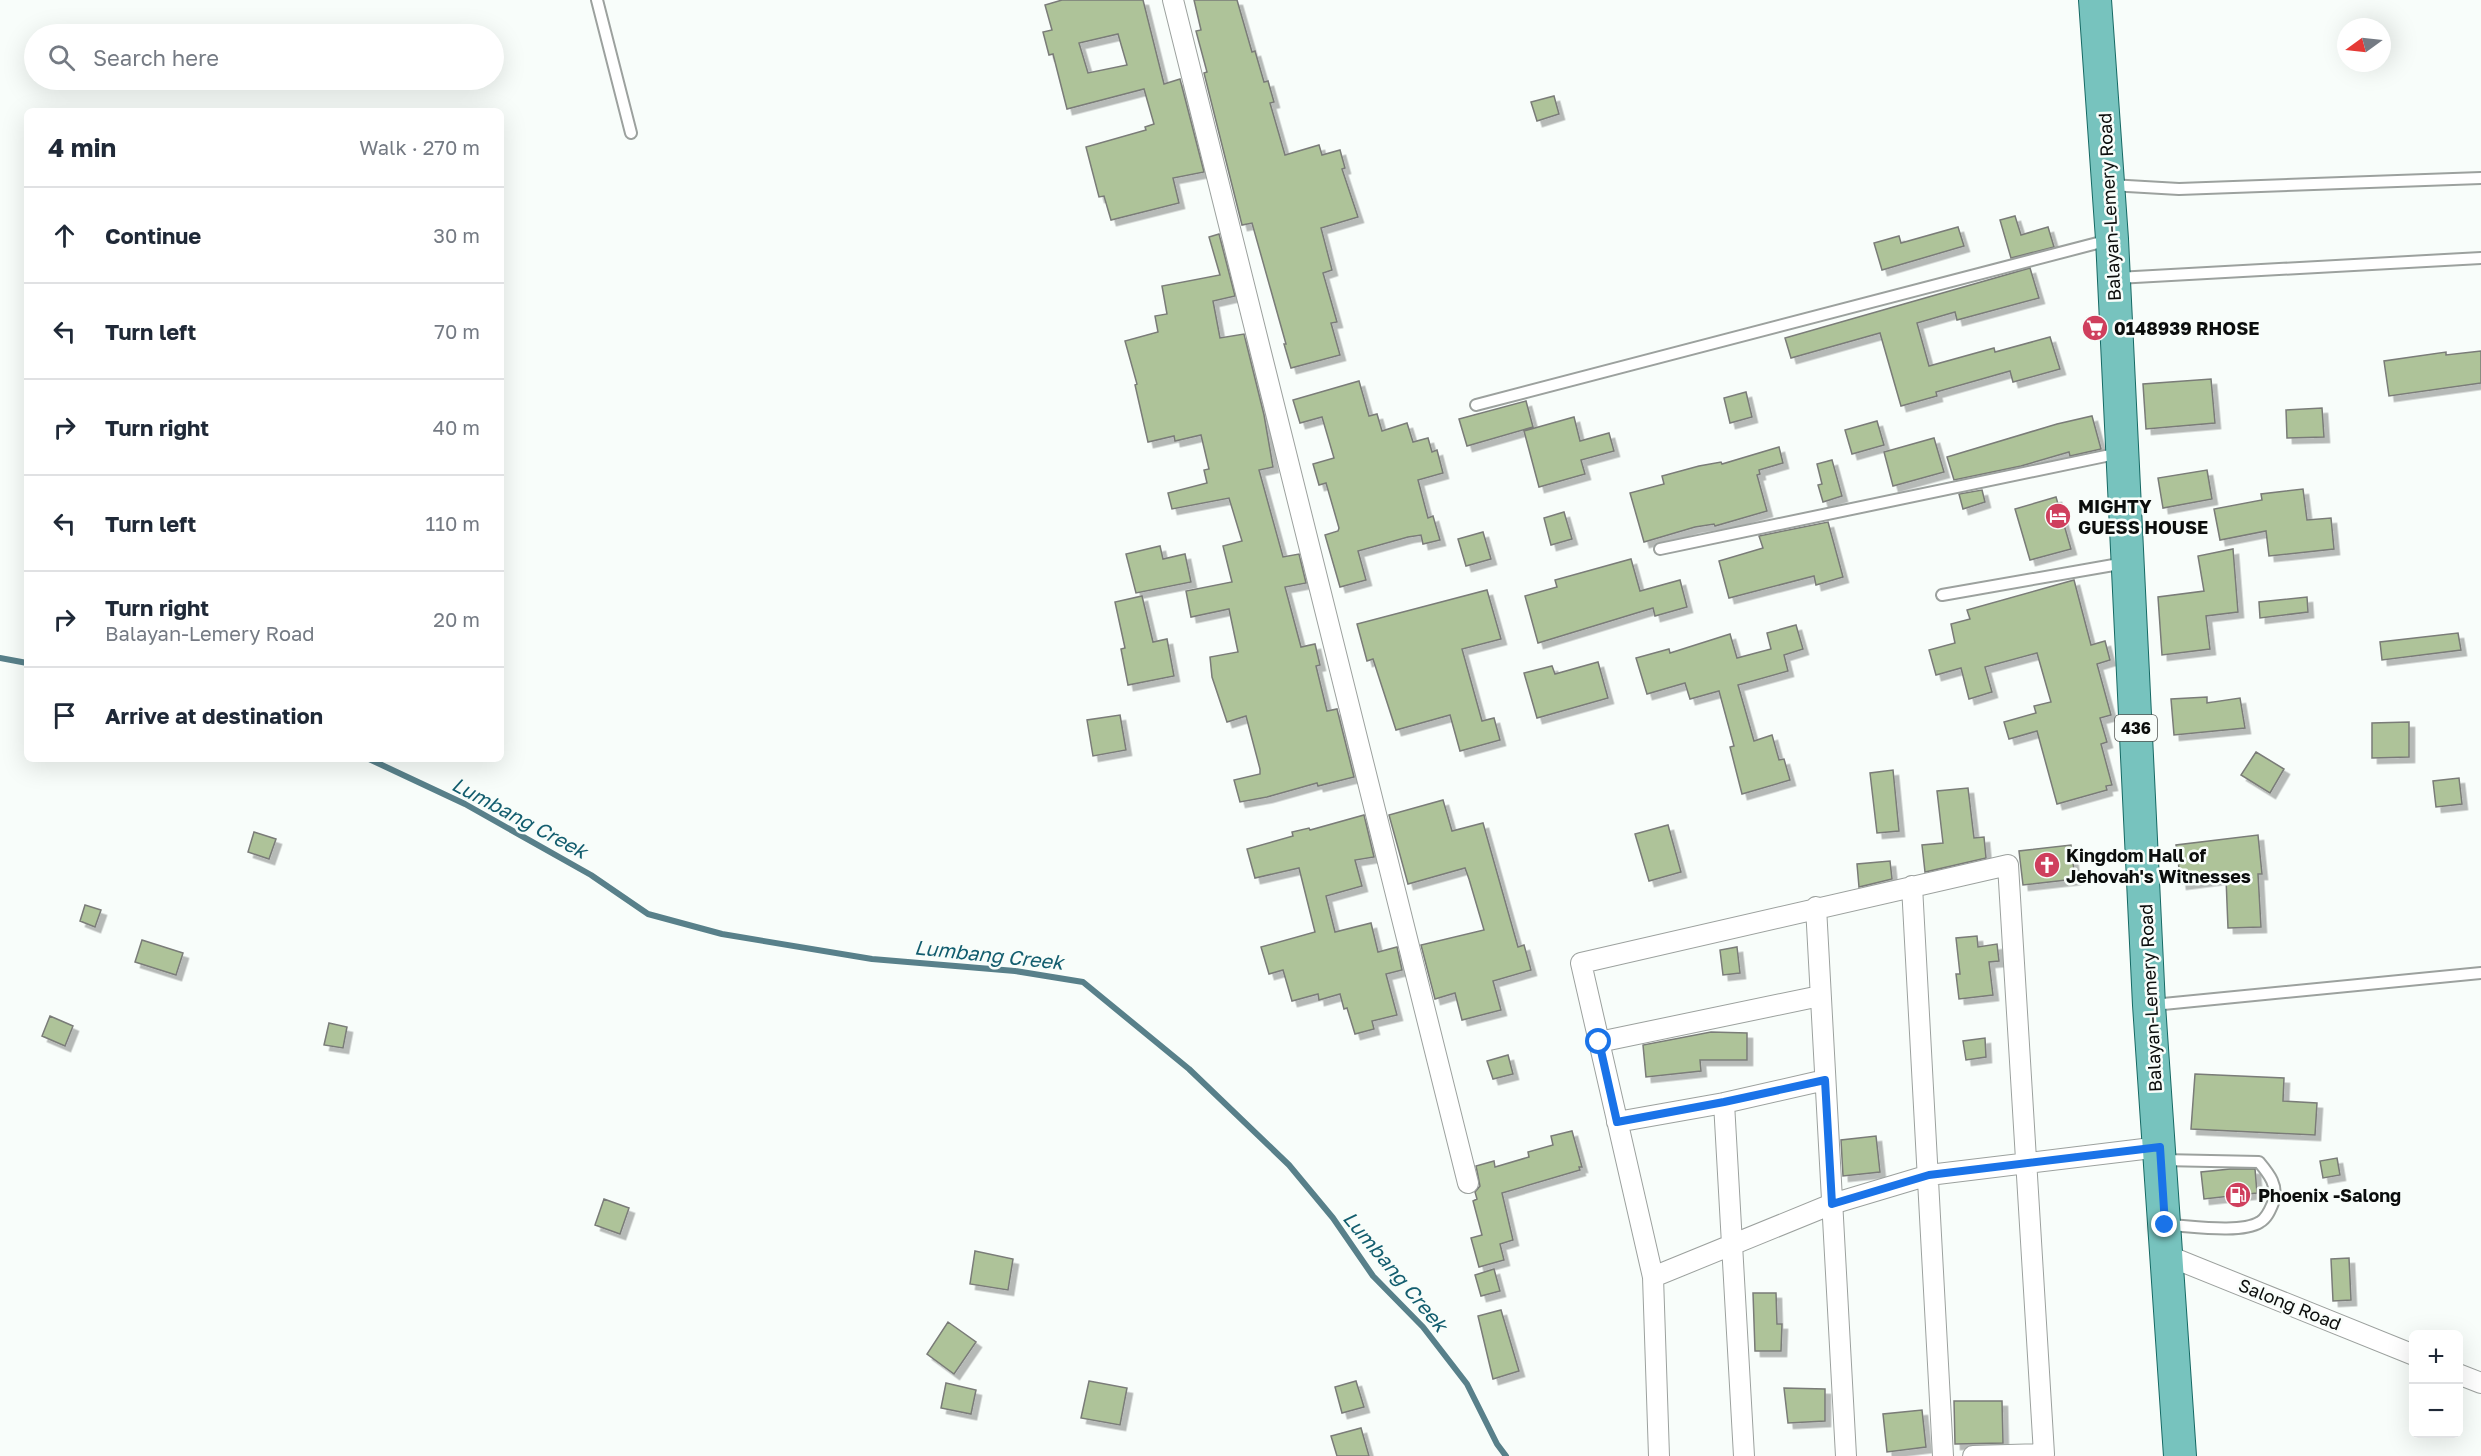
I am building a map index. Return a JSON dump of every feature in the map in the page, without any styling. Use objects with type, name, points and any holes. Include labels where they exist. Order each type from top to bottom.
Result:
[{"type":"main road","name":"Balayan-Lemery Road","points":[[2095,0],[2112,239],[2149,1005],[2180,1456]]},
{"type":"street","points":[[1173,0],[1468,1183]]},
{"type":"street","points":[[1659,1456],[1653,1277],[1581,963],[2007,865],[2044,1454],[1973,1456]]},
{"type":"street","points":[[1912,886],[1943,1456]]},
{"type":"street","points":[[1816,908],[1846,1456]]},
{"type":"street","points":[[1599,1042],[1820,996]]},
{"type":"street","points":[[1617,1122],[1825,1080]]},
{"type":"street","points":[[1724,1102],[1744,1456]]},
{"type":"street","points":[[1653,1277],[1832,1204],[1929,1175],[2027,1162],[2160,1154]]},
{"type":"street","name":"Salong Road","points":[[2165,1240],[2409,1353]]},
{"type":"street","points":[[2463,1376],[2481,1383]]},
{"type":"lane","points":[[597,0],[632,133]]},
{"type":"lane","points":[[2109,185],[2179,189],[2481,178]]},
{"type":"lane","points":[[1476,405],[2112,239]]},
{"type":"lane","points":[[2114,278],[2481,258]]},
{"type":"lane","points":[[1660,549],[2123,453]]},
{"type":"lane","points":[[1942,595],[2128,563]]},
{"type":"lane","points":[[2149,1005],[2481,973]]},
{"type":"lane","points":[[2160,1154],[2259,1162],[2272,1177],[2275,1196],[2270,1212],[2261,1222],[2241,1228],[2165,1240]]},
{"type":"building","points":[[1062,0],[1143,0],[1164,84],[1180,79],[1204,172],[1173,178],[1179,203],[1111,220],[1104,196],[1099,197],[1086,147],[1146,130],[1145,127],[1154,124],[1144,89],[1067,109],[1053,54],[1049,55],[1043,32],[1052,30],[1045,5]],"holes":[[[1118,34],[1127,65],[1088,73],[1079,43]]]},
{"type":"building","points":[[1194,0],[1237,0],[1252,52],[1255,51],[1264,82],[1268,81],[1274,102],[1270,103],[1285,155],[1319,145],[1322,155],[1340,150],[1345,168],[1342,169],[1358,217],[1321,228],[1332,270],[1323,273],[1337,322],[1331,323],[1340,355],[1291,368],[1252,223],[1242,225],[1204,73],[1207,72],[1196,31],[1201,30]]},
{"type":"building","points":[[1554,96],[1559,114],[1537,121],[1531,102]]},
{"type":"building","points":[[2015,216],[2021,235],[2048,227],[2054,247],[2011,258],[2000,220]]},
{"type":"building","points":[[1958,227],[1964,246],[1882,270],[1874,243],[1899,236],[1901,243]]},
{"type":"building","points":[[1219,234],[1235,296],[1213,301],[1220,338],[1244,334],[1264,415],[1273,467],[1259,470],[1283,557],[1299,554],[1306,583],[1285,587],[1301,647],[1315,644],[1320,665],[1316,666],[1327,711],[1337,709],[1354,777],[1318,786],[1317,783],[1240,802],[1234,780],[1260,774],[1260,769],[1246,716],[1227,722],[1212,677],[1210,657],[1238,652],[1229,609],[1191,617],[1186,591],[1232,582],[1223,546],[1242,541],[1229,498],[1172,509],[1168,493],[1207,483],[1204,470],[1209,469],[1201,435],[1175,441],[1174,436],[1148,442],[1135,385],[1137,384],[1125,341],[1158,332],[1155,316],[1167,314],[1162,286],[1220,275],[1209,237]]},
{"type":"building","points":[[2030,268],[2039,298],[1957,320],[1955,312],[1917,323],[1929,366],[1994,348],[1995,352],[2050,337],[2060,369],[2013,382],[2010,371],[1936,392],[1937,396],[1901,406],[1880,333],[1791,358],[1785,338]]},
{"type":"building","points":[[2481,351],[2481,383],[2389,396],[2384,361],[2446,352],[2446,355]]},
{"type":"building","points":[[2211,379],[2215,423],[2146,429],[2143,384]]},
{"type":"building","points":[[1359,381],[1369,416],[1377,414],[1382,431],[1407,423],[1413,442],[1428,438],[1432,452],[1437,450],[1443,473],[1418,480],[1428,518],[1433,516],[1440,540],[1423,544],[1421,535],[1358,551],[1366,580],[1340,587],[1325,535],[1338,531],[1339,528],[1326,483],[1319,485],[1313,464],[1334,458],[1322,417],[1300,423],[1293,400]]},
{"type":"building","points":[[1746,392],[1752,417],[1730,423],[1724,398]]},
{"type":"building","points":[[1526,401],[1533,427],[1467,446],[1459,419]]},
{"type":"building","points":[[2322,408],[2324,437],[2287,438],[2286,410]]},
{"type":"building","points":[[2092,416],[2101,449],[2070,456],[2069,452],[2021,466],[1954,480],[1947,457],[2057,424]]},
{"type":"building","points":[[1574,417],[1580,441],[1609,433],[1614,451],[1581,460],[1585,474],[1539,487],[1524,431]]},
{"type":"building","points":[[1877,421],[1884,445],[1852,454],[1845,430]]},
{"type":"building","points":[[1934,438],[1944,472],[1893,486],[1884,452]]},
{"type":"building","points":[[1779,447],[1783,463],[1759,470],[1760,474],[1757,475],[1767,511],[1715,526],[1714,524],[1695,527],[1644,542],[1630,493],[1664,484],[1662,476],[1699,466],[1721,462],[1722,464]]},
{"type":"building","points":[[1832,460],[1842,496],[1823,502],[1818,485],[1822,484],[1817,464]]},
{"type":"building","points":[[2207,470],[2212,499],[2163,508],[2158,478]]},
{"type":"building","points":[[2303,489],[2307,520],[2331,518],[2334,549],[2269,556],[2266,531],[2220,540],[2214,509],[2262,500],[2261,494]]},
{"type":"building","points":[[1982,490],[1985,502],[1963,509],[1959,494]]},
{"type":"building","points":[[2056,497],[2071,549],[2030,560],[2015,509]]},
{"type":"building","points":[[1564,512],[1572,539],[1551,545],[1544,518]]},
{"type":"building","points":[[1828,522],[1843,577],[1816,585],[1814,576],[1729,598],[1719,561],[1763,548],[1759,536]]},
{"type":"building","points":[[1483,532],[1491,559],[1466,566],[1458,539]]},
{"type":"building","points":[[1160,546],[1163,559],[1185,554],[1191,582],[1136,593],[1126,554]]},
{"type":"building","points":[[2233,549],[2238,612],[2206,616],[2210,649],[2162,655],[2158,597],[2204,591],[2198,556]]},
{"type":"building","points":[[1631,559],[1640,591],[1680,580],[1687,607],[1655,616],[1653,608],[1538,643],[1525,596],[1557,587],[1555,580]]},
{"type":"building","points":[[2074,580],[2091,645],[2105,641],[2110,660],[2097,664],[2111,715],[2100,718],[2107,742],[2101,744],[2112,785],[2106,786],[2107,790],[2057,804],[2037,731],[2009,739],[2004,722],[2036,713],[2034,706],[2051,702],[2037,653],[1985,667],[1992,692],[1969,699],[1961,668],[1936,675],[1929,650],[1955,643],[1951,624],[1970,619],[1967,610]]},
{"type":"building","points":[[1487,590],[1501,639],[1462,649],[1482,721],[1494,718],[1500,740],[1460,751],[1450,715],[1396,730],[1373,659],[1367,661],[1357,624]]},
{"type":"building","points":[[1142,596],[1153,642],[1167,639],[1174,676],[1128,685],[1121,649],[1125,648],[1115,602]]},
{"type":"building","points":[[2307,597],[2308,612],[2260,618],[2259,602]]},
{"type":"building","points":[[1796,625],[1803,649],[1784,655],[1788,671],[1738,685],[1754,741],[1772,735],[1779,760],[1784,759],[1790,780],[1742,794],[1730,747],[1734,746],[1719,691],[1690,699],[1685,683],[1647,694],[1636,658],[1669,649],[1670,653],[1730,634],[1737,658],[1771,649],[1767,633]]},
{"type":"building","points":[[2458,633],[2461,650],[2382,660],[2380,642]]},
{"type":"building","points":[[1598,662],[1608,698],[1537,718],[1524,673],[1552,666],[1555,674]]},
{"type":"building","points":[[2207,697],[2207,703],[2240,698],[2245,728],[2174,735],[2171,699]]},
{"type":"building","points":[[1120,715],[1126,750],[1093,756],[1087,720]]},
{"type":"building","points":[[2409,722],[2409,757],[2372,758],[2372,723]]},
{"type":"building","points":[[2256,752],[2284,769],[2270,793],[2241,775]]},
{"type":"building","points":[[1893,770],[1899,831],[1877,833],[1870,773]]},
{"type":"building","points":[[2459,778],[2462,804],[2436,807],[2433,781]]},
{"type":"building","points":[[1968,788],[1974,838],[1984,837],[1986,858],[1925,872],[1922,845],[1943,843],[1937,791]]},
{"type":"building","points":[[1443,800],[1452,831],[1483,823],[1518,947],[1524,945],[1531,970],[1493,981],[1501,1010],[1462,1020],[1455,993],[1435,999],[1421,945],[1484,930],[1469,879],[1465,868],[1408,884],[1389,815]]},
{"type":"building","points":[[1364,815],[1374,857],[1355,860],[1362,886],[1326,896],[1335,932],[1371,923],[1378,952],[1397,947],[1402,970],[1386,974],[1397,1015],[1372,1021],[1374,1029],[1355,1034],[1340,994],[1319,1000],[1318,994],[1292,1001],[1283,970],[1269,974],[1261,947],[1315,932],[1299,868],[1255,878],[1247,849],[1293,836],[1292,832],[1309,828],[1310,830]]},
{"type":"building","points":[[1668,825],[1681,872],[1649,881],[1635,834]]},
{"type":"building","points":[[254,832],[276,839],[269,859],[248,852]]},
{"type":"building","points":[[2258,835],[2262,874],[2258,874],[2261,927],[2228,928],[2226,878],[2181,884],[2176,845]]},
{"type":"building","name":"Kingdom Hall of Jehovah's Witnesses","points":[[2071,845],[2075,879],[2023,885],[2019,851]]},
{"type":"building","points":[[1890,861],[1892,879],[1859,887],[1857,864]]},
{"type":"building","points":[[85,905],[101,910],[95,927],[80,921]]},
{"type":"building","points":[[1977,936],[1978,947],[1997,944],[1999,961],[1989,962],[1993,995],[1959,999],[1956,974],[1960,974],[1956,938]]},
{"type":"building","points":[[142,940],[183,953],[176,975],[135,962]]},
{"type":"building","points":[[1737,947],[1740,973],[1723,975],[1720,950]]},
{"type":"building","points":[[50,1016],[73,1026],[65,1046],[42,1036]]},
{"type":"building","points":[[329,1023],[347,1027],[343,1048],[324,1045]]},
{"type":"building","points":[[1711,1032],[1747,1033],[1747,1060],[1700,1060],[1701,1071],[1646,1077],[1643,1045]]},
{"type":"building","points":[[1985,1038],[1986,1057],[1966,1060],[1963,1041]]},
{"type":"building","points":[[1508,1055],[1513,1074],[1493,1079],[1487,1061]]},
{"type":"building","points":[[2195,1074],[2284,1078],[2283,1101],[2317,1103],[2315,1135],[2191,1129]]},
{"type":"building","points":[[1572,1131],[1582,1167],[1579,1167],[1580,1170],[1502,1193],[1513,1240],[1500,1244],[1504,1260],[1479,1267],[1471,1238],[1482,1235],[1473,1201],[1477,1199],[1475,1192],[1480,1186],[1476,1166],[1494,1161],[1495,1167],[1529,1157],[1528,1152],[1553,1145],[1551,1136]]},
{"type":"building","points":[[1876,1136],[1880,1172],[1843,1176],[1841,1140]]},
{"type":"building","points":[[2337,1158],[2340,1175],[2323,1178],[2320,1161]]},
{"type":"building","points":[[2255,1169],[2257,1193],[2204,1199],[2201,1172]]},
{"type":"building","points":[[604,1199],[629,1208],[620,1234],[595,1225]]},
{"type":"building","points":[[975,1251],[1013,1259],[1008,1290],[970,1284]]},
{"type":"building","points":[[2349,1258],[2351,1300],[2333,1301],[2331,1259]]},
{"type":"building","points":[[1494,1269],[1500,1291],[1481,1296],[1475,1275]]},
{"type":"building","points":[[1753,1293],[1776,1293],[1777,1324],[1782,1324],[1781,1351],[1755,1351]]},
{"type":"building","points":[[1501,1310],[1519,1371],[1493,1379],[1478,1316]]},
{"type":"building","points":[[948,1322],[976,1342],[954,1374],[927,1354]]},
{"type":"building","points":[[1089,1381],[1127,1388],[1120,1425],[1081,1418]]},
{"type":"building","points":[[1356,1381],[1364,1407],[1342,1413],[1335,1387]]},
{"type":"building","points":[[946,1383],[976,1390],[971,1414],[941,1408]]},
{"type":"building","points":[[1784,1388],[1825,1389],[1825,1421],[1788,1423]]},
{"type":"building","points":[[1954,1401],[2002,1401],[2003,1443],[1955,1444]]},
{"type":"building","points":[[1922,1410],[1926,1447],[1887,1452],[1883,1414]]},
{"type":"building","points":[[1361,1428],[1369,1456],[1337,1456],[1331,1436]]},
{"type":"waterway","name":"Lumbang Creek","points":[[0,658],[24,662]]},
{"type":"waterway","name":"Lumbang Creek","points":[[375,762],[465,804],[591,875],[648,914],[722,934],[872,959],[1015,971],[1083,982],[1189,1069],[1289,1165],[1333,1218],[1373,1276],[1423,1327],[1467,1384],[1497,1444],[1506,1456]]},
{"type":"place","name":"0148939 RHOSE","points":[[2095,328]]},
{"type":"place","name":"MIGHTY GUESS HOUSE","points":[[2058,516]]},
{"type":"place","name":"Kingdom Hall of Jehovah's Witnesses","points":[[2047,865]]},
{"type":"place","name":"Phoenix -Salong","points":[[2238,1195]]},
{"type":"route","points":[[1599,1042],[1617,1122],[1825,1080],[1832,1204],[1929,1175],[2160,1147],[2165,1225]]}]
